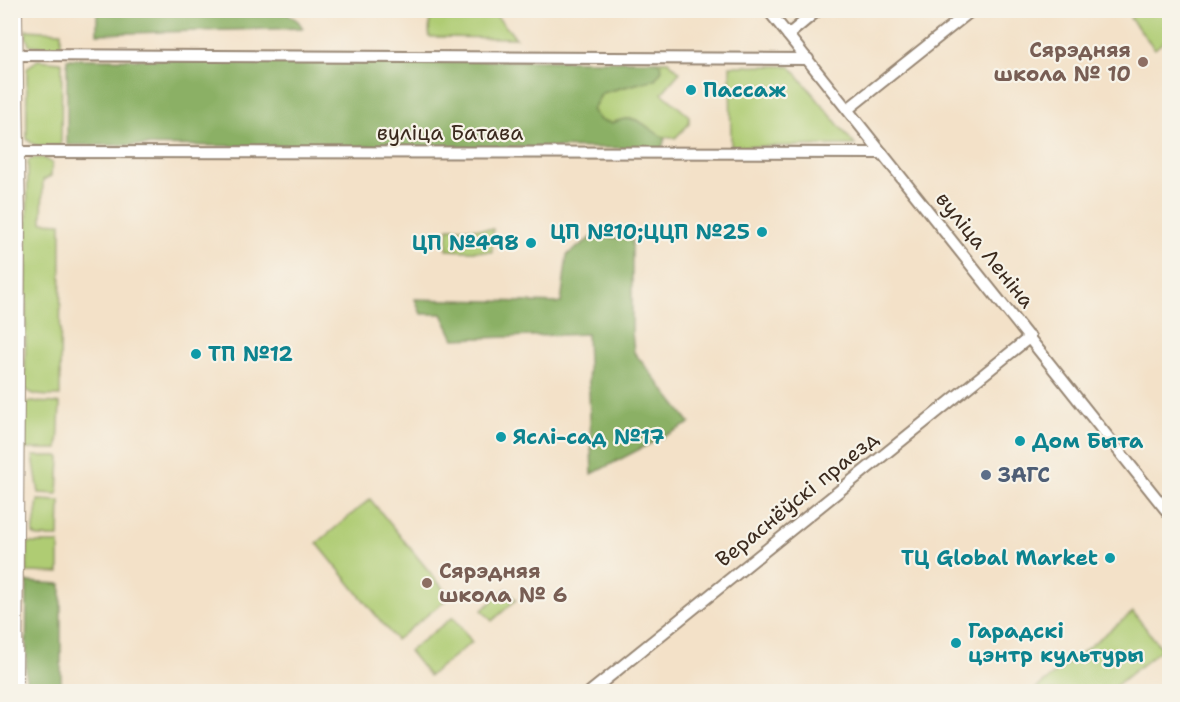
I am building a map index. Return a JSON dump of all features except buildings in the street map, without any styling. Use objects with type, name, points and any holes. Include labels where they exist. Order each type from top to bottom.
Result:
[{"type":"main road","points":[[15,10],[18,152],[15,692]]},
{"type":"street","name":"вуліца Леніна","points":[[768,10],[1170,515]]},
{"type":"street","points":[[788,35],[818,10]]},
{"type":"street","points":[[848,110],[972,10]]},
{"type":"street","points":[[15,55],[808,59]]},
{"type":"street","name":"вуліца Батава","points":[[18,152],[882,153]]},
{"type":"street","name":"Вераснёўскі праезд","points":[[590,692],[1030,337]]},
{"type":"green space","points":[[1140,10],[1169,11],[1169,37],[1155,49],[1130,18]]},
{"type":"green space","points":[[97,11],[284,11],[298,21],[303,28],[97,34]]},
{"type":"green space","points":[[430,11],[492,11],[516,38],[429,37]]},
{"type":"green space","points":[[26,30],[61,32],[61,48],[29,45]]},
{"type":"green space","points":[[67,59],[656,61],[661,65],[662,70],[655,79],[602,93],[592,110],[600,120],[612,123],[621,120],[635,120],[665,138],[662,148],[67,145]]},
{"type":"green space","points":[[38,60],[62,63],[61,146],[38,146],[27,139],[27,71],[28,67]]},
{"type":"green space","points":[[656,61],[668,61],[680,72],[662,93],[689,116],[689,124],[675,138],[657,134],[640,121],[633,119],[613,123],[600,120],[592,110],[602,93],[655,79]]},
{"type":"green space","points":[[730,66],[790,66],[855,145],[731,147]]},
{"type":"green space","points":[[33,158],[44,158],[52,163],[51,176],[43,180],[42,222],[61,223],[60,396],[37,395],[25,388],[28,161]]},
{"type":"green space","points":[[448,228],[493,229],[492,252],[447,250]]},
{"type":"green space","points":[[592,237],[632,238],[634,352],[690,423],[592,474],[587,334],[454,339],[442,314],[421,314],[415,299],[561,303],[567,255]]},
{"type":"green space","points":[[30,402],[60,403],[58,449],[25,449],[25,406]]},
{"type":"green space","points":[[33,456],[58,456],[60,458],[58,494],[39,493]]},
{"type":"green space","points":[[370,499],[450,597],[396,640],[317,543]]},
{"type":"green space","points":[[38,500],[60,501],[59,537],[38,537],[33,534]]},
{"type":"green space","points":[[28,543],[59,543],[59,573],[27,572]]},
{"type":"green space","points":[[27,582],[61,584],[61,691],[26,691]]},
{"type":"green space","points":[[506,589],[516,600],[492,621],[482,610]]},
{"type":"green space","points":[[1133,612],[1162,649],[1109,691],[1033,691]]},
{"type":"green space","points":[[453,617],[472,642],[429,676],[409,651]]},
{"type":"place","name":"Сярэдняя школа № 10","points":[[1143,62]]},
{"type":"place","name":"Пассаж","points":[[691,90]]},
{"type":"place","name":"ЦП №10;ЦЦП №25","points":[[762,232]]},
{"type":"place","name":"ЦП №498","points":[[531,243]]},
{"type":"place","name":"ТП №12","points":[[196,354]]},
{"type":"place","name":"Яслі-сад №17","points":[[501,437]]},
{"type":"place","name":"Дом Быта","points":[[1020,441]]},
{"type":"place","name":"ЗАГС","points":[[986,475]]},
{"type":"place","name":"ТЦ Global Market","points":[[1110,558]]},
{"type":"place","name":"Сярэдняя школа № 6","points":[[427,583]]},
{"type":"place","name":"Гарадскі цэнтр культуры","points":[[956,643]]}]
